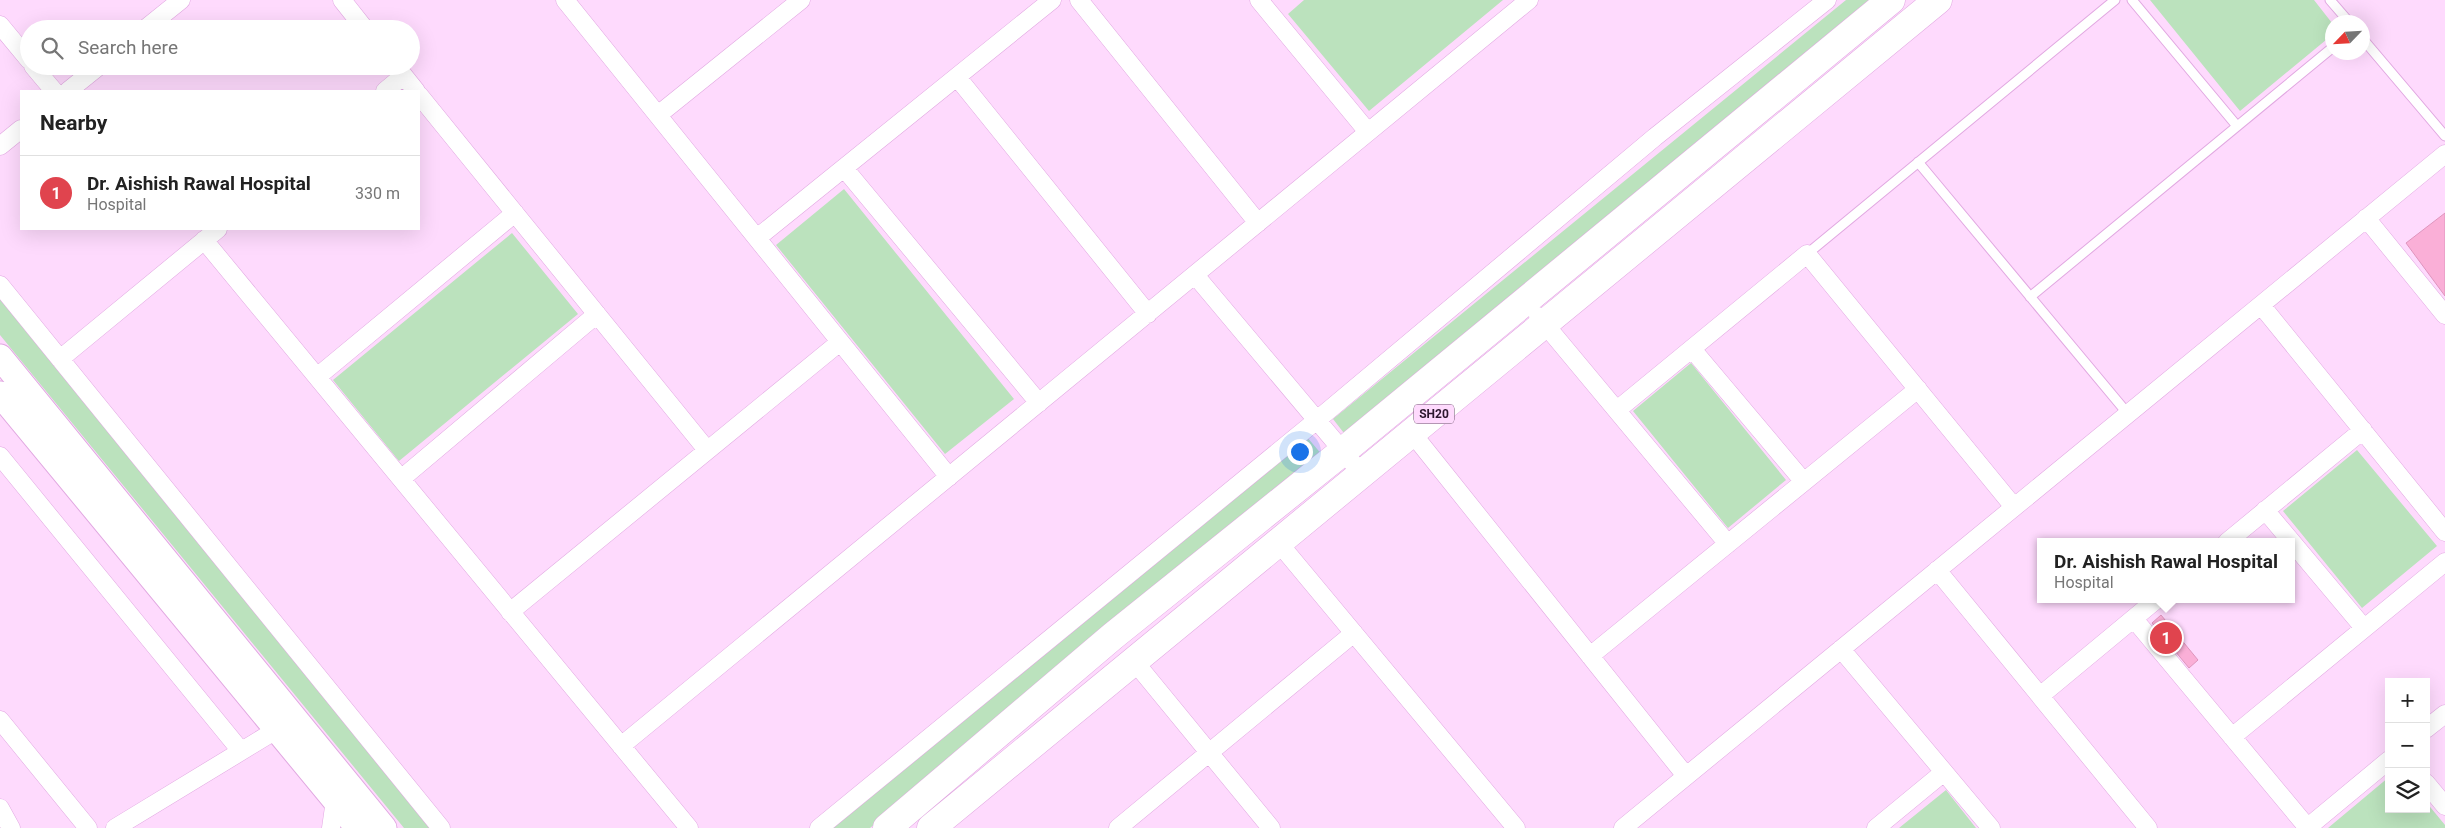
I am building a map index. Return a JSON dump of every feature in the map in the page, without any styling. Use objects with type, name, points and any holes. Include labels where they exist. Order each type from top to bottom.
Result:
[{"type":"main road","name":"SH20","points":[[887,828],[1113,636],[1342,452],[1891,0]]},
{"type":"main road","name":"SH20","points":[[931,828],[1938,0]]},
{"type":"street","points":[[156,20],[181,0]]},
{"type":"street","points":[[342,0],[358,20]]},
{"type":"street","points":[[565,0],[949,477]]},
{"type":"street","points":[[658,115],[801,0]]},
{"type":"street","points":[[757,238],[1052,0]]},
{"type":"street","points":[[1079,0],[1258,223]]},
{"type":"street","points":[[621,746],[1529,0]]},
{"type":"street","points":[[818,828],[1317,420],[1655,137],[1827,0]]},
{"type":"street","points":[[1269,3],[1368,132]]},
{"type":"street","points":[[0,25],[20,49]]},
{"type":"street","points":[[41,75],[53,90]]},
{"type":"street","points":[[69,90],[88,75]]},
{"type":"street","points":[[386,90],[397,75]]},
{"type":"street","points":[[403,75],[415,90]]},
{"type":"street","points":[[957,77],[1148,314]]},
{"type":"street","points":[[420,96],[707,450]]},
{"type":"street","points":[[0,146],[20,130]]},
{"type":"street","points":[[1623,828],[2445,154]]},
{"type":"street","points":[[844,168],[1039,403]]},
{"type":"street","points":[[317,377],[515,213]]},
{"type":"street","points":[[2366,218],[2445,315]]},
{"type":"street","points":[[60,359],[217,230]]},
{"type":"street","points":[[204,240],[688,828]]},
{"type":"street","points":[[1617,410],[1807,254],[2014,507]]},
{"type":"street","points":[[1195,275],[1362,474]]},
{"type":"street","points":[[0,285],[441,828]]},
{"type":"street","points":[[1525,301],[1728,544]]},
{"type":"street","points":[[2261,305],[2445,532]]},
{"type":"street","points":[[401,479],[597,314]]},
{"type":"street","points":[[510,612],[840,342]]},
{"type":"street","points":[[1692,349],[1804,482]]},
{"type":"street","points":[[0,357],[286,724],[335,800],[358,828]]},
{"type":"street","points":[[1590,656],[1918,389]]},
{"type":"street","points":[[0,394],[286,724],[384,828]]},
{"type":"street","points":[[2232,538],[2362,430]]},
{"type":"street","points":[[1412,433],[1686,776]]},
{"type":"street","points":[[0,456],[241,751]]},
{"type":"street","points":[[2265,510],[2288,538]]},
{"type":"street","points":[[1278,542],[1516,828]]},
{"type":"street","points":[[2295,546],[2364,628]]},
{"type":"street","points":[[2232,736],[2445,562]]},
{"type":"street","points":[[1937,570],[2040,696],[2142,826]]},
{"type":"street","points":[[2040,696],[2152,603]]},
{"type":"street","points":[[2134,619],[2307,828],[2385,763]]},
{"type":"street","points":[[1118,828],[1354,633]]},
{"type":"street","points":[[1841,649],[1991,828]]},
{"type":"street","points":[[1134,661],[1271,828]]},
{"type":"street","points":[[2430,726],[2445,714]]},
{"type":"street","points":[[0,720],[88,828]]},
{"type":"street","points":[[115,828],[286,724]]},
{"type":"street","points":[[1876,828],[1944,772]]},
{"type":"street","points":[[2430,787],[2445,806]]},
{"type":"street","points":[[331,828],[335,800]]},
{"type":"street","points":[[0,808],[11,828]]},
{"type":"lane","points":[[1807,254],[2115,0]]},
{"type":"lane","points":[[2132,0],[2237,126]]},
{"type":"lane","points":[[2330,0],[2343,15]]},
{"type":"lane","points":[[2370,47],[2445,136]]},
{"type":"lane","points":[[2030,297],[2325,54]]},
{"type":"lane","points":[[1918,162],[2128,414]]},
{"type":"green space","points":[[1304,0],[1503,0],[1369,111],[1288,14]]},
{"type":"green space","points":[[1846,0],[1883,0],[1347,437],[1333,419]]},
{"type":"green space","points":[[2150,0],[2314,0],[2326,15],[2325,41],[2240,111]]},
{"type":"green space","points":[[844,189],[1014,399],[945,454],[776,245]]},
{"type":"green space","points":[[512,233],[578,314],[399,461],[333,380]]},
{"type":"green space","points":[[0,299],[434,828],[404,828],[0,335]]},
{"type":"green space","points":[[1691,363],[1786,480],[1728,528],[1633,411]]},
{"type":"green space","points":[[1307,437],[1323,456],[870,828],[832,828]]},
{"type":"green space","points":[[2357,450],[2437,546],[2362,608],[2283,511]]},
{"type":"green space","points":[[2385,780],[2385,813],[2430,813],[2430,807],[2445,825],[2445,828],[2328,828]]},
{"type":"green space","points":[[1946,790],[1976,828],[1899,828]]},
{"type":"building","points":[[2445,213],[2445,296],[2406,243]]},
{"type":"building","points":[[2161,615],[2198,660],[2189,668],[2152,623]]},
{"type":"place","name":"Dr. Aishish Rawal Hospital","points":[[2166,638]]}]
